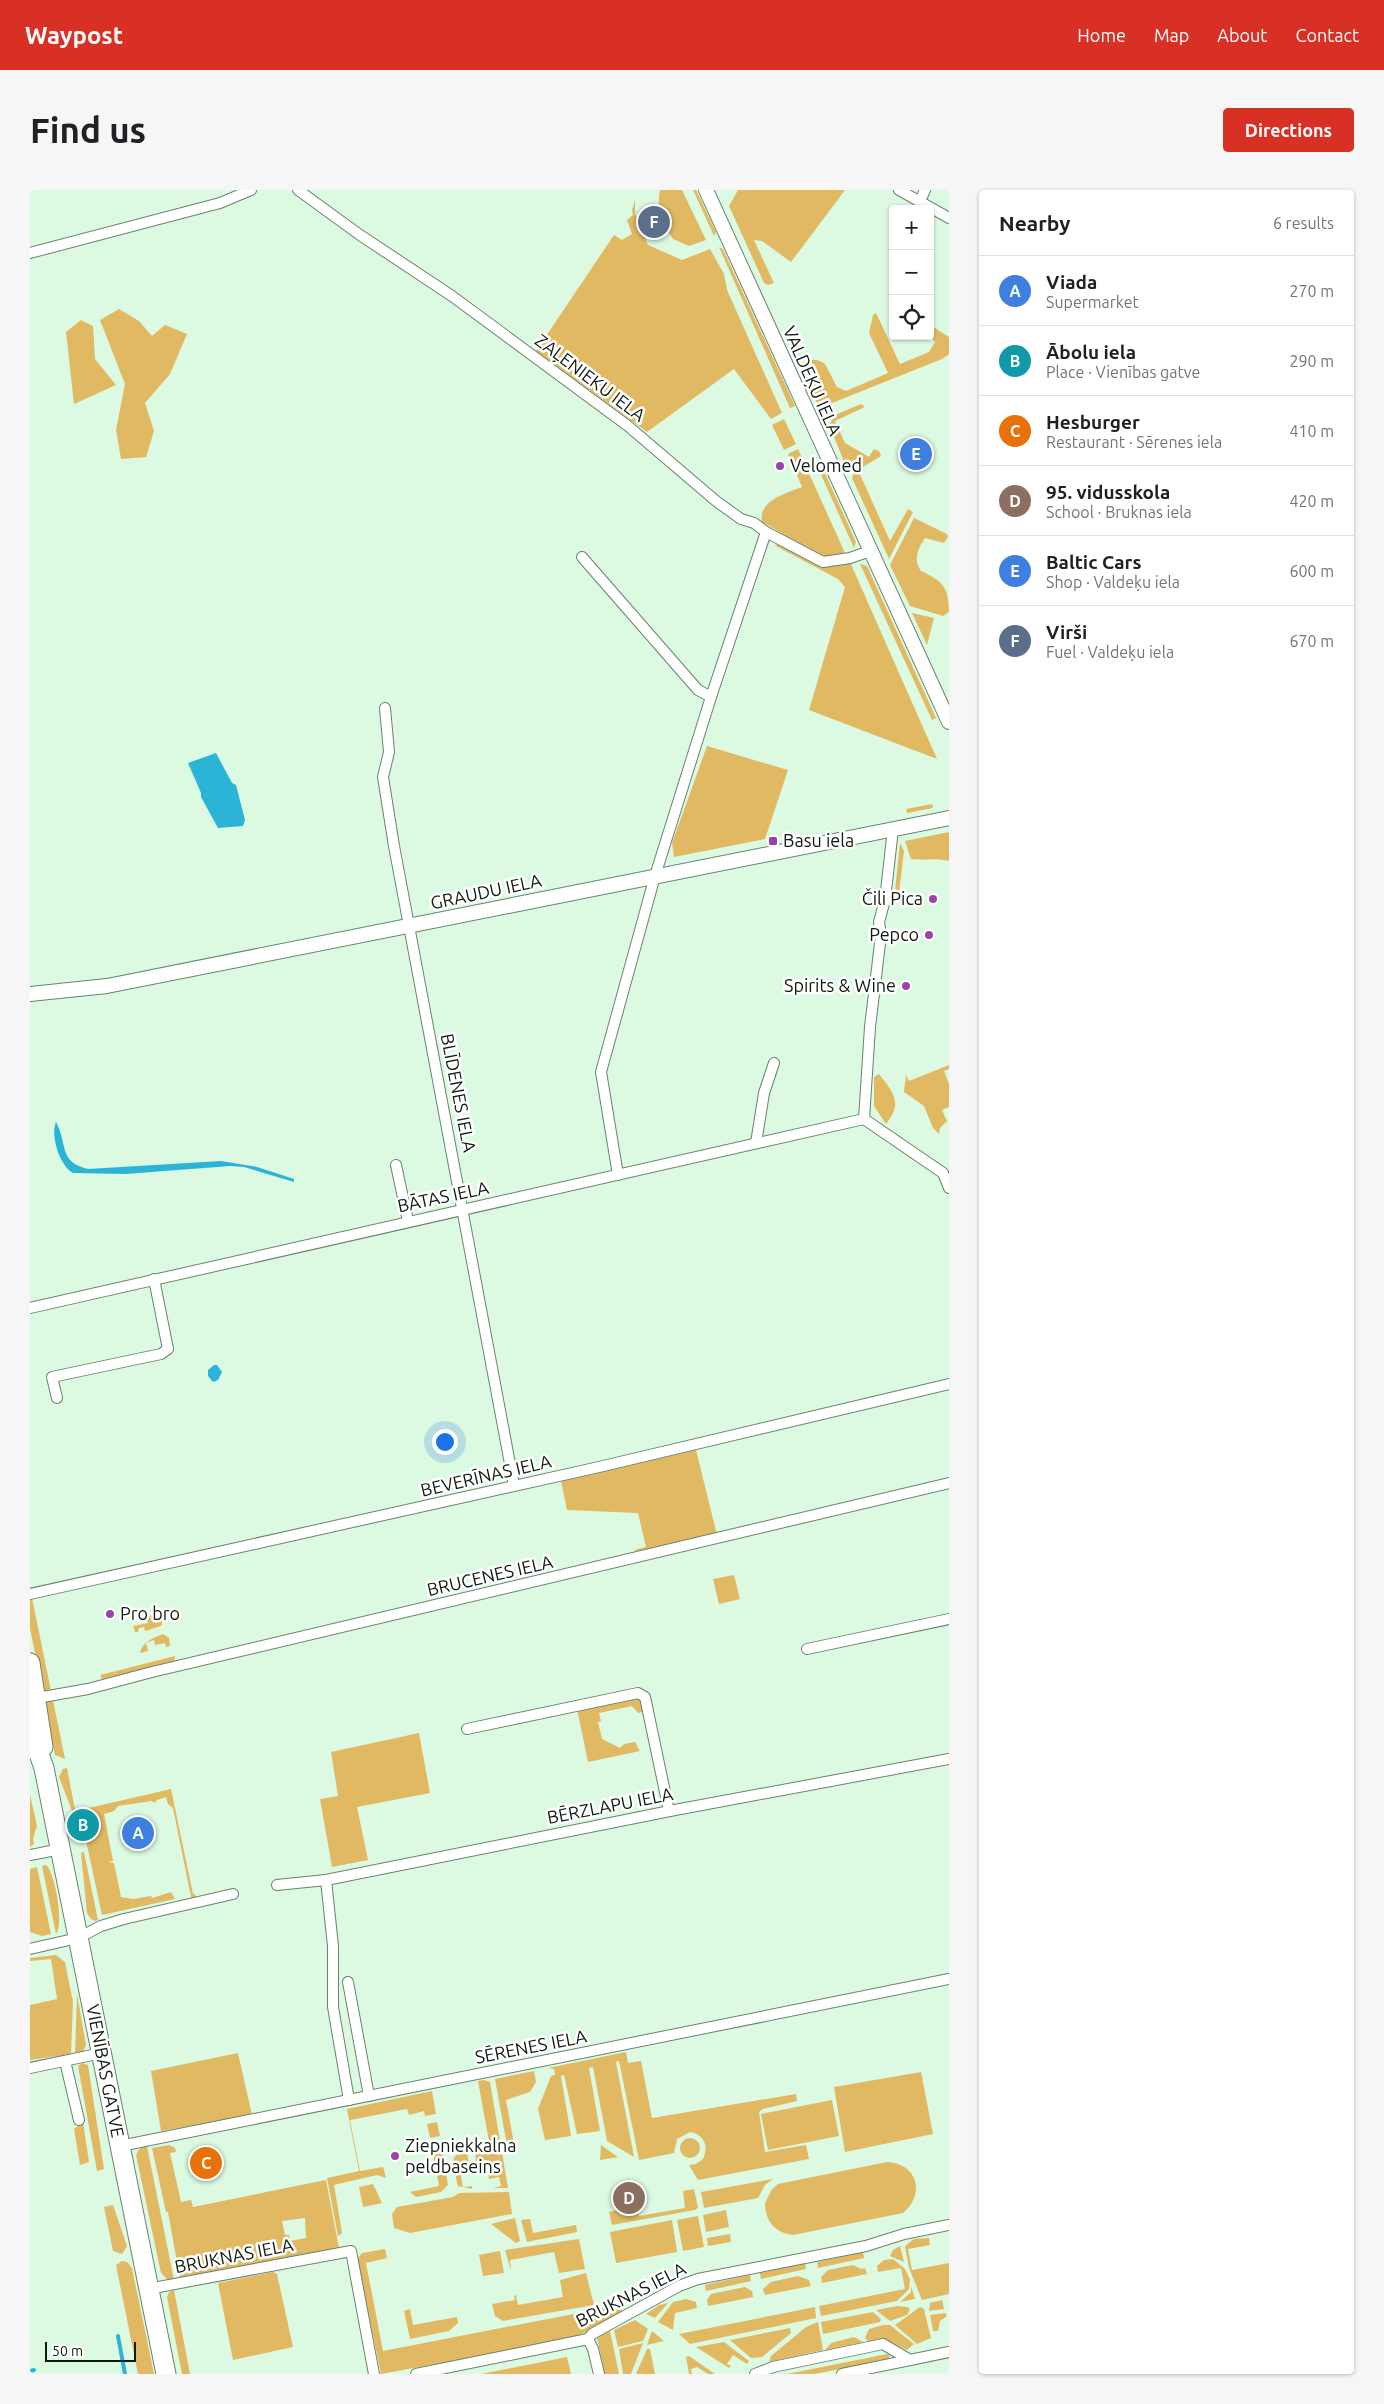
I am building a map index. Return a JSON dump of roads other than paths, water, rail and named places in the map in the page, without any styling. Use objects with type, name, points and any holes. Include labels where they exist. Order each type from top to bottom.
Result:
[{"type":"highway","name":"VIENĪBAS GATVE","points":[[30,1663],[42,1727],[44,1768]]},
{"type":"highway","name":"VIENĪBAS GATVE","points":[[30,1729],[44,1768],[166,2374]]},
{"type":"main road","name":"VALDEĶU IELA","points":[[706,190],[949,722]]},
{"type":"main road","name":"GRAUDU IELA","points":[[30,994],[107,986],[949,818]]},
{"type":"street","points":[[30,253],[220,203],[251,190]]},
{"type":"street","name":"ZAĻENIEKU IELA","points":[[298,190],[352,230],[452,296],[628,426],[716,501],[741,519],[754,523],[766,532],[823,562],[850,558],[870,551]]},
{"type":"street","points":[[899,190],[949,218]]},
{"type":"street","points":[[920,201],[925,190]]},
{"type":"street","points":[[618,1175],[601,1072],[656,876],[710,697],[766,532]]},
{"type":"street","points":[[582,557],[698,690],[710,697]]},
{"type":"street","name":"BLĪDENES IELA","points":[[385,708],[389,752],[383,777],[394,846],[464,1209],[514,1485]]},
{"type":"street","points":[[893,829],[885,900],[879,922],[881,935],[870,1027],[864,1119],[943,1173],[949,1188]]},
{"type":"street","points":[[756,1143],[764,1093],[774,1063]]},
{"type":"street","name":"BĀTAS IELA","points":[[30,1308],[864,1119]]},
{"type":"street","points":[[396,1165],[408,1221]]},
{"type":"street","points":[[57,1398],[52,1377],[161,1354],[168,1349],[154,1279]]},
{"type":"street","name":"BEVERĪNAS IELA","points":[[30,1594],[514,1485],[949,1384]]},
{"type":"street","name":"BRUCENES IELA","points":[[37,1698],[88,1689],[152,1672],[949,1483]]},
{"type":"street","points":[[806,1649],[949,1619]]},
{"type":"street","points":[[466,1729],[638,1693],[645,1697],[669,1811]]},
{"type":"street","name":"BĒRZLAPU IELA","points":[[277,1885],[326,1880],[669,1811],[949,1758]]},
{"type":"street","points":[[30,1855],[61,1849]]},
{"type":"street","points":[[326,1880],[333,1946],[333,2007],[349,2100]]},
{"type":"street","points":[[30,1949],[78,1938],[101,1926],[124,1919],[233,1894]]},
{"type":"street","name":"SĒRENES IELA","points":[[120,2146],[949,1980]]},
{"type":"street","points":[[348,1982],[369,2096]]},
{"type":"street","points":[[30,2068],[102,2053]]},
{"type":"street","points":[[65,2061],[79,2120]]},
{"type":"street","name":"BRUKNAS IELA","points":[[416,2374],[588,2339],[592,2334],[679,2286],[698,2279],[866,2246],[904,2234],[949,2225]]},
{"type":"street","name":"BRUKNAS IELA","points":[[148,2289],[351,2251],[374,2374]]},
{"type":"street","points":[[588,2339],[593,2349],[599,2374]]},
{"type":"street","points":[[755,2374],[774,2367],[884,2344],[910,2360]]},
{"type":"street","points":[[842,2374],[949,2352]]},
{"type":"water","points":[[216,753],[232,783],[236,785],[245,820],[243,826],[218,828],[201,797],[188,763]]},
{"type":"water","points":[[56,1122],[68,1157],[72,1162],[88,1169],[221,1161],[257,1167],[294,1179],[294,1182],[244,1167],[230,1166],[126,1174],[73,1173],[64,1164],[57,1150],[54,1135]]},
{"type":"water","points":[[217,1365],[222,1372],[218,1380],[213,1382],[208,1376],[208,1370]]},
{"type":"waterway","points":[[118,2336],[125,2374]]},
{"type":"waterway","points":[[30,2371],[34,2370]]},
{"type":"place","name":"Virši","points":[[654,222]]},
{"type":"place","name":"Baltic Cars","points":[[916,454]]},
{"type":"place","name":"Velomed","points":[[780,466]]},
{"type":"place","name":"Basu iela","points":[[773,841]]},
{"type":"place","name":"Čili Pica","points":[[933,899]]},
{"type":"place","name":"Pepco","points":[[929,935]]},
{"type":"place","name":"Spirits & Wine","points":[[906,986]]},
{"type":"place","name":"Pro bro","points":[[110,1614]]},
{"type":"place","name":"Ābolu iela","points":[[83,1825]]},
{"type":"place","name":"Viada","points":[[138,1833]]},
{"type":"place","name":"Ziepniekkalna peldbaseins","points":[[395,2156]]},
{"type":"place","name":"Hesburger","points":[[206,2163]]},
{"type":"place","name":"95. vidusskola","points":[[629,2198]]}]
